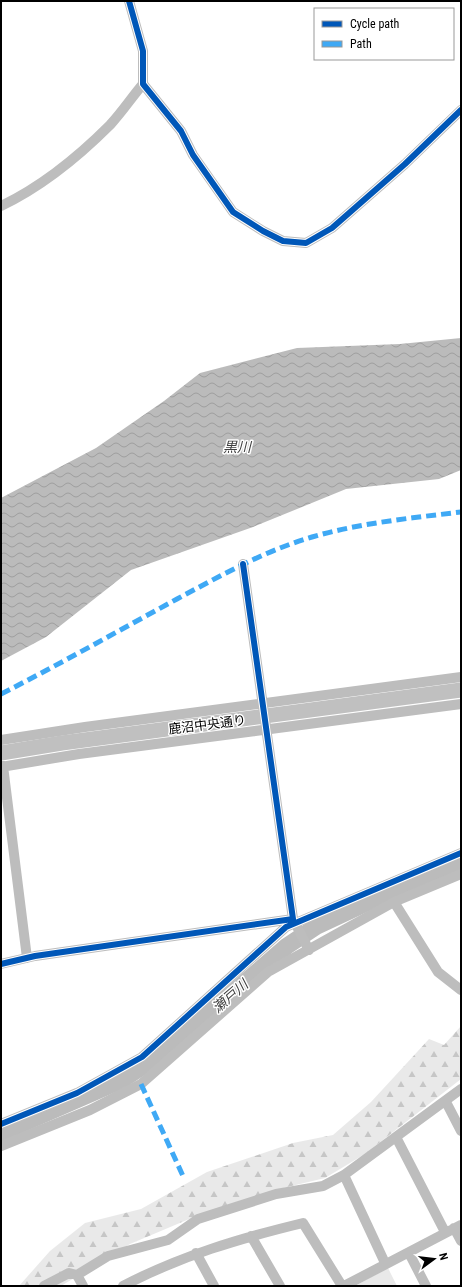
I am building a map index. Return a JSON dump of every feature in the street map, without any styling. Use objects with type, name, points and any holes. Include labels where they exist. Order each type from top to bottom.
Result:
[{"type":"street","points":[[1,206],[36,186],[74,157],[110,124],[143,84],[143,51],[129,1]]},
{"type":"street","points":[[143,84],[181,130],[193,155],[233,212],[263,231],[283,241],[298,244],[306,243],[315,239],[332,228],[355,209],[461,110]]},
{"type":"street","points":[[243,564],[294,922],[309,950]]},
{"type":"street","points":[[265,716],[461,677]]},
{"type":"street","name":"鹿沼中央通り","points":[[2,762],[62,743],[461,690]]},
{"type":"street","points":[[1,740],[78,728],[461,704]]},
{"type":"street","points":[[2,762],[27,958]]},
{"type":"street","points":[[1,1124],[77,1093],[142,1058],[286,927],[294,922],[461,853]]},
{"type":"street","points":[[1,1146],[90,1110],[141,1084],[268,972],[394,902],[461,874]]},
{"type":"street","points":[[394,902],[438,972],[461,990]]},
{"type":"street","points":[[1,964],[27,958],[294,922]]},
{"type":"street","points":[[44,1286],[69,1273],[77,1275],[108,1256],[168,1240],[198,1218],[276,1194],[323,1186],[344,1175],[446,1102],[461,1089]]},
{"type":"street","points":[[446,1102],[461,1131]]},
{"type":"street","points":[[396,1138],[461,1241]]},
{"type":"street","points":[[344,1175],[385,1263]]},
{"type":"street","points":[[123,1286],[139,1282],[196,1253],[251,1236],[303,1223],[343,1286],[385,1263],[409,1253],[453,1228]]},
{"type":"street","points":[[251,1236],[280,1286]]},
{"type":"street","points":[[196,1253],[214,1286]]},
{"type":"street","points":[[409,1253],[426,1286]]},
{"type":"street","points":[[77,1275],[82,1286]]},
{"type":"green space","points":[[461,1026],[461,1079],[365,1154],[325,1178],[279,1189],[194,1217],[130,1244],[61,1286],[19,1286],[50,1251],[85,1223],[141,1209],[207,1172],[293,1143],[333,1135],[371,1102],[429,1039],[444,1045]]},
{"type":"green space","points":[[388,1268],[397,1286],[355,1286]]},
{"type":"water","name":"黒川","points":[[461,338],[461,470],[439,479],[346,489],[253,527],[131,570],[46,637],[1,661],[1,498],[96,448],[164,401],[200,373],[297,348],[400,344]]},
{"type":"waterway","name":"瀬戸川","points":[[1,1133],[122,1080],[163,1053],[287,946],[317,926],[407,884],[461,863]]},
{"type":"marked path","points":[[1,694],[209,582],[277,549],[312,537],[348,528],[461,512]]},
{"type":"marked path","points":[[141,1084],[183,1176]]},
{"type":"cycle path","points":[[129,1],[143,51],[143,84],[181,131],[193,155],[233,212],[263,231],[283,241],[306,243],[332,228],[405,164],[461,110]]},
{"type":"cycle path","points":[[1,964],[35,956],[293,919],[243,564]]},
{"type":"cycle path","points":[[1,1124],[77,1093],[142,1057],[286,927],[461,853]]}]
